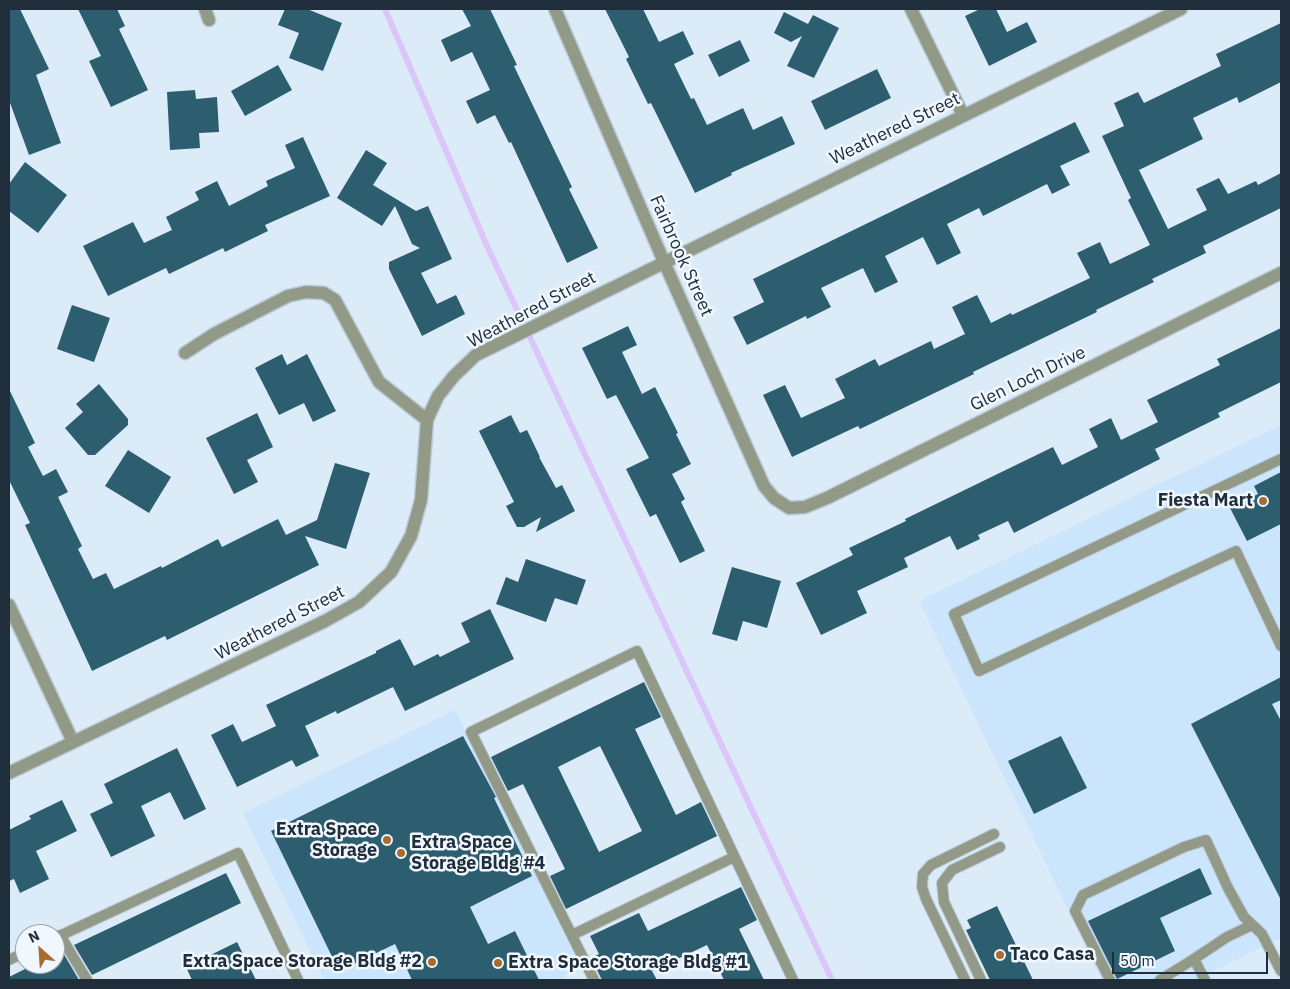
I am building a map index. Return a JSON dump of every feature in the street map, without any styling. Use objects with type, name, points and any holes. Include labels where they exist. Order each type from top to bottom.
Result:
[{"type":"street","name":"Fairbrook Street","points":[[555,9],[664,262],[764,486],[774,498],[788,508]]},
{"type":"street","points":[[911,9],[963,115]]},
{"type":"street","name":"Weathered Street","points":[[9,773],[325,622],[359,602],[391,572],[411,536],[421,500],[427,420],[438,396],[454,376],[476,355],[1181,9]]},
{"type":"street","name":"Glen Loch Drive","points":[[788,508],[805,507],[827,498],[1281,273]]},
{"type":"street","points":[[185,353],[214,334],[288,296],[306,292],[324,293],[335,300],[379,382],[427,420]]},
{"type":"street","points":[[9,605],[73,742]]},
{"type":"lane","points":[[1281,458],[954,614],[979,671],[1236,551],[1281,646]]},
{"type":"lane","points":[[594,980],[471,732],[637,651],[793,980]]},
{"type":"lane","points":[[965,980],[926,899],[922,887],[923,874],[931,865],[994,834]]},
{"type":"lane","points":[[1110,980],[1075,911],[1084,895],[1184,847],[1206,840],[1228,888],[1244,917],[1262,934],[1281,971]]},
{"type":"lane","points":[[981,980],[944,902],[942,883],[952,870],[1000,847]]},
{"type":"lane","points":[[65,933],[238,853],[298,980]]},
{"type":"lane","points":[[572,934],[734,857]]},
{"type":"lane","points":[[1160,980],[1227,937],[1252,925]]},
{"type":"lane","points":[[65,947],[87,980]]},
{"type":"lane","points":[[1194,959],[1205,980]]},
{"type":"shaded area","points":[[1281,425],[1281,938],[1195,980],[1102,980],[919,601]]},
{"type":"shaded area","name":"Extra Space Storage","points":[[455,710],[580,967],[565,975],[567,980],[324,980],[243,813]]},
{"type":"building","points":[[9,9],[20,9],[49,69],[36,75],[61,143],[29,155],[9,100]]},
{"type":"building","points":[[78,9],[117,9],[125,26],[119,29],[148,90],[111,107],[89,61],[101,56]]},
{"type":"building","points":[[285,9],[307,9],[342,23],[323,71],[289,58],[299,33],[278,25]]},
{"type":"building","points":[[462,9],[490,9],[517,65],[514,66],[572,187],[569,189],[598,248],[567,263],[511,142],[509,143],[495,115],[477,124],[466,101],[490,90],[472,52],[451,62],[441,40],[471,26]]},
{"type":"building","points":[[605,9],[643,9],[659,42],[683,31],[694,54],[674,64],[691,99],[694,98],[707,125],[743,108],[753,130],[782,116],[795,144],[731,173],[732,175],[695,193],[651,103],[648,104],[626,59],[629,57]]},
{"type":"building","points":[[980,9],[996,9],[1007,32],[1027,22],[1037,42],[989,66],[965,16]]},
{"type":"building","points":[[784,12],[808,24],[813,15],[839,28],[814,78],[787,66],[802,36],[791,42],[774,33]]},
{"type":"building","points":[[1281,23],[1281,82],[1239,103],[1237,97],[1193,118],[1203,139],[1139,170],[1168,229],[1207,210],[1196,189],[1219,178],[1228,194],[1256,181],[1258,185],[1281,173],[1281,208],[1203,246],[1206,253],[1152,279],[1154,282],[1096,310],[1097,312],[860,429],[858,426],[792,457],[763,395],[785,385],[801,418],[845,398],[835,379],[875,359],[879,366],[931,341],[934,349],[965,334],[952,307],[977,295],[991,323],[1090,278],[1077,253],[1100,242],[1110,264],[1150,245],[1128,200],[1131,198],[1102,136],[1124,126],[1114,103],[1138,92],[1144,103],[1221,66],[1216,54]]},
{"type":"building","points":[[740,40],[750,61],[719,77],[708,55]]},
{"type":"building","points":[[278,65],[292,90],[245,116],[231,91]]},
{"type":"building","points":[[877,69],[891,98],[825,130],[811,101]]},
{"type":"building","points":[[195,90],[196,99],[217,97],[219,132],[199,133],[200,148],[170,150],[167,92]]},
{"type":"building","points":[[1075,122],[1090,152],[1060,166],[1070,185],[1052,194],[1047,184],[983,216],[979,208],[947,224],[961,253],[937,265],[923,237],[885,256],[898,282],[875,293],[863,268],[821,288],[831,307],[807,319],[806,316],[747,345],[733,317],[764,302],[753,279]]},
{"type":"building","points":[[303,137],[330,196],[265,225],[268,231],[225,252],[223,248],[169,274],[166,268],[108,296],[83,246],[133,222],[144,243],[172,230],[166,217],[199,200],[195,192],[217,181],[229,206],[268,186],[266,181],[295,168],[285,145]]},
{"type":"building","points":[[366,150],[387,163],[373,185],[416,211],[428,206],[452,259],[421,273],[437,304],[456,295],[465,314],[422,336],[389,269],[389,262],[420,248],[412,244],[395,206],[382,226],[337,198]]},
{"type":"building","points":[[25,162],[67,195],[38,233],[9,211],[9,184]]},
{"type":"building","points":[[72,305],[110,318],[94,362],[57,349]]},
{"type":"building","points":[[628,326],[637,345],[622,352],[642,394],[655,387],[691,464],[672,474],[685,499],[681,502],[705,551],[680,563],[656,514],[650,517],[626,469],[649,458],[616,395],[607,399],[582,348]]},
{"type":"building","points":[[1281,328],[1281,382],[1218,413],[1220,417],[1155,449],[1160,459],[1014,533],[1008,521],[978,535],[980,539],[957,550],[950,536],[904,558],[908,567],[857,591],[867,613],[821,635],[796,583],[853,555],[849,548],[1053,447],[1062,465],[1098,447],[1089,429],[1111,418],[1121,440],[1158,422],[1147,400],[1220,365],[1217,359]]},
{"type":"building","points":[[282,354],[287,365],[307,354],[336,411],[313,422],[304,403],[279,415],[255,368]]},
{"type":"building","points":[[99,384],[128,419],[128,425],[95,455],[88,455],[65,428],[83,412],[76,404]]},
{"type":"building","points":[[9,389],[35,443],[28,447],[43,476],[56,469],[68,492],[58,497],[82,546],[78,549],[93,579],[106,573],[114,589],[161,566],[162,568],[218,539],[222,547],[278,519],[286,535],[317,520],[335,463],[370,473],[346,549],[305,536],[319,565],[167,640],[165,636],[92,671],[25,525],[30,523],[9,480]]},
{"type":"building","points":[[257,413],[273,447],[247,460],[258,482],[234,494],[206,438]]},
{"type":"building","points":[[511,415],[520,433],[527,430],[556,488],[562,485],[575,511],[536,532],[541,517],[524,527],[517,527],[506,506],[514,502],[479,431]]},
{"type":"building","points":[[128,450],[171,477],[149,513],[105,486]]},
{"type":"building","name":"Fiesta Mart","points":[[1281,472],[1281,524],[1247,541],[1230,508],[1258,494],[1254,486]]},
{"type":"building","points":[[526,559],[586,580],[577,605],[555,598],[546,622],[496,604],[506,577],[518,582]]},
{"type":"building","points":[[732,567],[781,581],[767,628],[743,621],[737,641],[712,634]]},
{"type":"building","points":[[490,609],[514,659],[405,711],[393,687],[337,714],[336,711],[305,726],[319,756],[296,767],[292,760],[237,787],[211,735],[233,724],[242,742],[276,726],[266,705],[376,653],[376,651],[400,639],[414,666],[438,654],[440,657],[470,642],[461,623]]},
{"type":"building","points":[[1281,677],[1281,700],[1272,704],[1281,721],[1281,900],[1191,724]]},
{"type":"building","points":[[644,682],[661,717],[635,729],[676,815],[701,802],[717,836],[566,909],[550,876],[565,869],[523,784],[508,791],[491,757]],"holes":[[[600,746],[642,831],[599,852],[558,767]]]},
{"type":"building","name":"Extra Space Storage","points":[[463,736],[496,797],[494,798],[532,876],[470,907],[488,944],[515,931],[539,980],[412,980],[395,944],[339,971],[271,831]]},
{"type":"building","points":[[1061,736],[1087,788],[1034,814],[1008,761]]},
{"type":"building","points":[[177,748],[206,809],[184,820],[170,792],[141,806],[155,836],[111,857],[90,814],[113,803],[104,784]]},
{"type":"building","points":[[62,800],[77,831],[36,851],[49,879],[20,893],[14,879],[9,881],[9,830],[31,819],[29,816]]},
{"type":"building","points":[[1200,868],[1212,894],[1160,918],[1175,951],[1117,979],[1088,921]]},
{"type":"building","points":[[226,873],[241,903],[92,975],[74,945]]},
{"type":"building","points":[[741,887],[757,920],[739,929],[764,980],[724,980],[707,945],[652,971],[657,980],[602,980],[591,958],[599,954],[590,936],[639,913],[648,931]]},
{"type":"building","name":"Taco Casa","points":[[997,906],[1033,980],[990,980],[966,930],[971,928],[967,920]]},
{"type":"building","points":[[237,942],[256,980],[192,980],[186,967]]},
{"type":"building","points":[[65,956],[79,980],[9,980],[9,977],[15,974],[65,974]]},
{"type":"waterway","points":[[385,9],[487,246],[832,980]]},
{"type":"place","name":"Fiesta Mart","points":[[1263,501]]},
{"type":"place","name":"Extra Space Storage","points":[[387,840]]},
{"type":"place","name":"Extra Space Storage Bldg #4","points":[[401,853]]},
{"type":"place","name":"Taco Casa","points":[[1000,955]]},
{"type":"place","name":"Extra Space Storage Bldg #2","points":[[432,962]]},
{"type":"place","name":"Extra Space Storage Bldg #1","points":[[498,963]]}]
